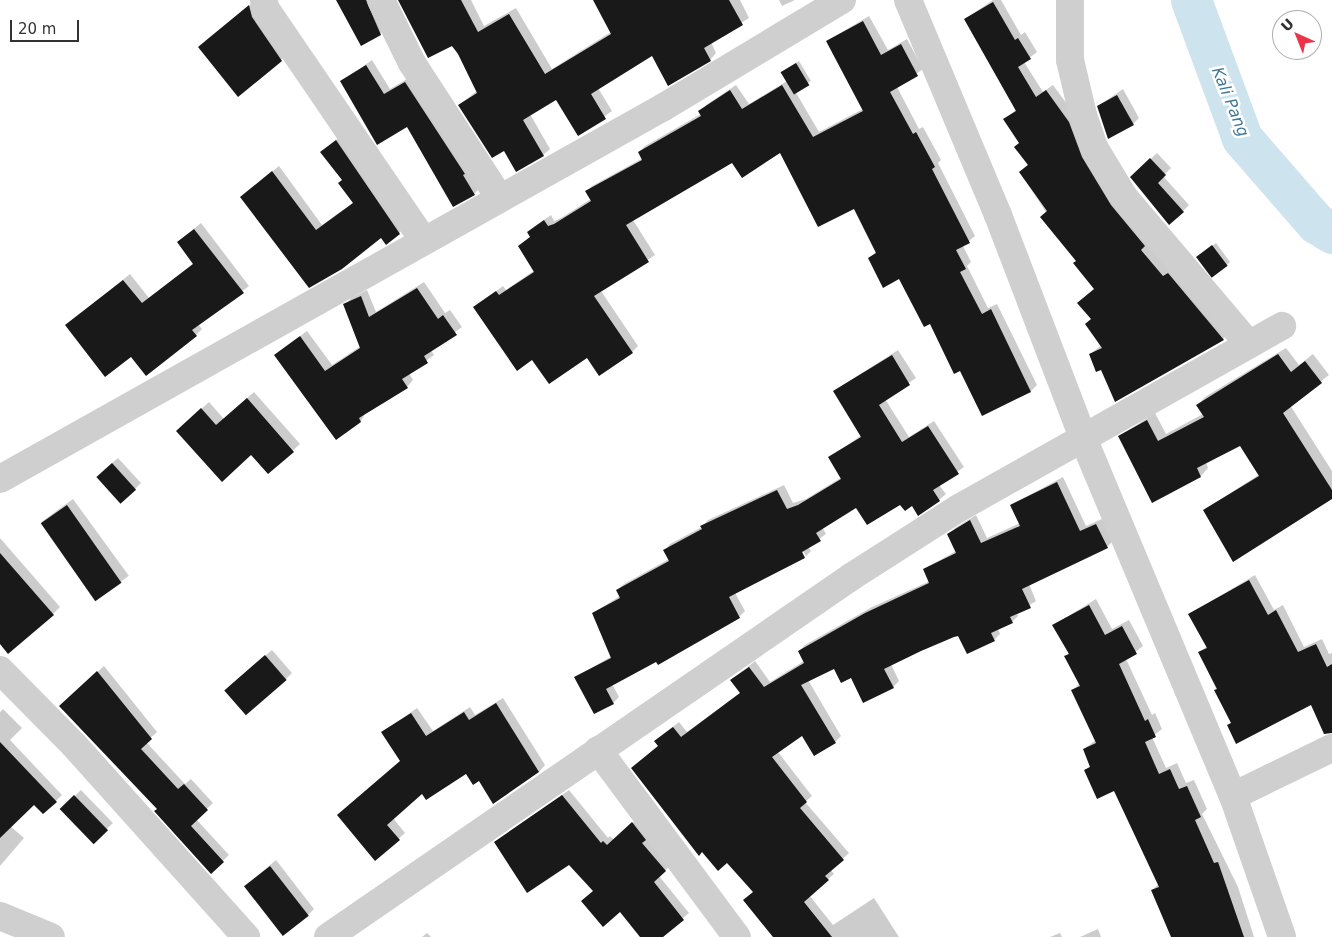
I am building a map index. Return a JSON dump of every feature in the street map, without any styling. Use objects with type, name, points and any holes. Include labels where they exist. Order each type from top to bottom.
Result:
[{"type":"street","points":[[264,0],[265,8],[423,240]]},
{"type":"street","points":[[381,0],[412,63],[499,197]]},
{"type":"street","points":[[0,479],[499,197],[662,108],[842,0]]},
{"type":"street","points":[[908,0],[998,215],[1083,438],[1233,796],[1282,937]]},
{"type":"street","points":[[1070,0],[1070,60],[1083,115],[1095,149],[1124,197],[1248,343]]},
{"type":"street","points":[[328,937],[876,561],[959,508],[1248,343],[1282,326]]},
{"type":"street","points":[[0,670],[74,745],[246,937]]},
{"type":"street","points":[[1233,796],[1332,748]]},
{"type":"street","points":[[598,750],[737,937]]},
{"type":"street","points":[[0,916],[51,937]]},
{"type":"building","points":[[336,0],[366,0],[381,35],[361,46]]},
{"type":"building","points":[[398,0],[461,0],[478,32],[509,14],[545,74],[611,34],[593,0],[729,0],[743,25],[704,48],[711,61],[668,86],[652,56],[591,94],[606,119],[578,136],[556,100],[523,120],[544,156],[516,172],[504,151],[492,158],[458,105],[477,93],[458,54],[452,46],[428,58]]},
{"type":"building","points":[[993,2],[1015,40],[1018,38],[1031,59],[1018,67],[1036,97],[1046,90],[1069,122],[1082,157],[1111,205],[1145,246],[1141,250],[1163,276],[1168,273],[1224,340],[1115,402],[1101,370],[1096,372],[1089,354],[1102,348],[1085,324],[1091,319],[1077,303],[1094,289],[1073,263],[1076,261],[1040,217],[1047,211],[1019,172],[1028,165],[1014,147],[1019,143],[1003,119],[1016,111],[964,19]]},
{"type":"building","points":[[249,5],[252,17],[282,61],[238,97],[198,47]]},
{"type":"building","points":[[863,21],[881,55],[901,44],[918,76],[890,92],[913,134],[916,132],[935,167],[932,169],[970,243],[956,250],[966,269],[960,272],[982,314],[991,309],[1031,392],[982,416],[960,371],[954,374],[930,324],[924,327],[899,279],[883,288],[868,258],[876,253],[854,209],[818,227],[780,153],[742,178],[732,163],[626,225],[649,262],[594,296],[633,353],[599,376],[587,358],[549,384],[532,360],[517,371],[473,307],[496,291],[499,295],[534,272],[518,246],[530,237],[527,232],[544,220],[548,226],[554,224],[591,201],[585,191],[642,160],[638,152],[701,116],[698,111],[730,90],[742,109],[782,85],[813,137],[863,111],[826,41]]},
{"type":"building","points":[[796,63],[809,85],[794,95],[781,72]]},
{"type":"building","points":[[366,65],[384,94],[405,82],[465,174],[463,175],[475,195],[453,207],[407,127],[377,145],[340,81]]},
{"type":"building","points":[[1117,95],[1134,125],[1108,139],[1097,106]]},
{"type":"building","points":[[336,140],[400,234],[386,245],[381,238],[342,269],[309,288],[240,197],[272,171],[316,230],[353,203],[338,183],[342,180],[320,152]]},
{"type":"building","points":[[1150,158],[1166,175],[1158,183],[1184,212],[1169,225],[1130,177]]},
{"type":"building","points":[[194,229],[244,293],[192,330],[197,336],[146,376],[131,357],[105,377],[65,325],[123,280],[142,303],[193,264],[177,242]]},
{"type":"building","points":[[1212,245],[1228,266],[1212,278],[1196,257]]},
{"type":"building","points":[[417,288],[438,319],[443,315],[457,335],[424,356],[428,363],[402,379],[408,388],[359,418],[361,422],[336,440],[274,355],[300,336],[325,371],[360,348],[343,304],[361,296],[369,317]]},
{"type":"building","points":[[1278,354],[1291,372],[1305,361],[1322,383],[1283,413],[1332,490],[1332,499],[1233,562],[1203,510],[1259,476],[1240,446],[1197,468],[1201,477],[1152,503],[1118,436],[1147,420],[1158,441],[1204,417],[1196,405]]},
{"type":"building","points":[[892,355],[910,385],[879,405],[902,442],[928,426],[959,474],[933,490],[940,501],[918,516],[912,506],[905,511],[900,505],[867,525],[856,508],[816,533],[821,541],[802,552],[805,558],[729,597],[740,618],[658,665],[656,662],[606,689],[614,704],[594,714],[574,677],[611,658],[592,613],[620,598],[616,590],[669,561],[663,550],[702,529],[700,526],[777,490],[787,509],[798,505],[841,479],[828,457],[861,437],[833,391]]},
{"type":"building","points":[[247,398],[294,452],[268,474],[251,455],[222,482],[176,431],[201,408],[216,425]]},
{"type":"building","points":[[112,463],[136,490],[120,504],[96,477]]},
{"type":"building","points":[[1057,482],[1080,531],[1096,524],[1108,548],[1022,589],[1031,608],[1010,617],[1013,623],[991,633],[995,641],[967,654],[958,636],[921,651],[884,669],[894,688],[863,703],[851,678],[841,683],[834,669],[801,685],[836,743],[814,756],[802,736],[772,757],[807,802],[800,808],[844,860],[825,876],[829,880],[804,902],[832,937],[773,937],[743,900],[753,892],[727,863],[718,871],[702,852],[699,856],[631,768],[658,746],[654,741],[673,727],[681,737],[740,693],[730,680],[749,667],[764,687],[804,663],[798,651],[865,613],[929,583],[923,569],[956,553],[947,534],[970,520],[981,543],[1020,526],[1010,505]]},
{"type":"building","points":[[67,505],[121,583],[95,601],[41,523]]},
{"type":"building","points":[[0,553],[54,615],[8,654],[0,644]]},
{"type":"building","points":[[1249,580],[1268,615],[1276,610],[1298,652],[1316,644],[1327,667],[1332,664],[1332,733],[1324,734],[1311,705],[1236,744],[1227,725],[1231,723],[1214,690],[1217,689],[1198,652],[1207,648],[1188,614]]},
{"type":"building","points":[[1089,605],[1105,635],[1122,626],[1137,654],[1119,664],[1145,721],[1148,719],[1156,737],[1145,742],[1159,774],[1170,769],[1179,789],[1187,786],[1201,817],[1195,820],[1214,863],[1218,862],[1244,937],[1171,937],[1151,890],[1159,887],[1114,791],[1097,799],[1084,770],[1090,767],[1083,749],[1096,743],[1071,690],[1080,686],[1064,656],[1069,654],[1052,625]]},
{"type":"building","points":[[265,655],[287,680],[246,715],[224,690]]},
{"type":"building","points":[[97,671],[152,739],[141,749],[178,789],[184,784],[208,810],[191,826],[224,862],[211,874],[154,811],[157,809],[59,706]]},
{"type":"building","points":[[496,703],[539,772],[493,804],[479,781],[473,785],[466,774],[426,800],[422,794],[387,825],[400,840],[375,861],[337,815],[400,761],[381,732],[411,713],[426,736],[464,712],[469,720]]},
{"type":"building","points":[[0,742],[57,802],[43,814],[34,805],[0,838]]},
{"type":"building","points":[[74,795],[108,830],[94,844],[60,809]]},
{"type":"building","points":[[562,795],[601,843],[603,841],[607,845],[632,822],[646,840],[642,843],[666,871],[654,882],[684,920],[663,937],[640,937],[620,912],[603,927],[581,901],[593,891],[569,865],[527,893],[494,842]]},
{"type":"building","points":[[270,866],[309,916],[283,936],[244,886]]},
{"type":"waterway","name":"Kali Pang","points":[[1191,0],[1242,138],[1316,223],[1332,233]]}]
